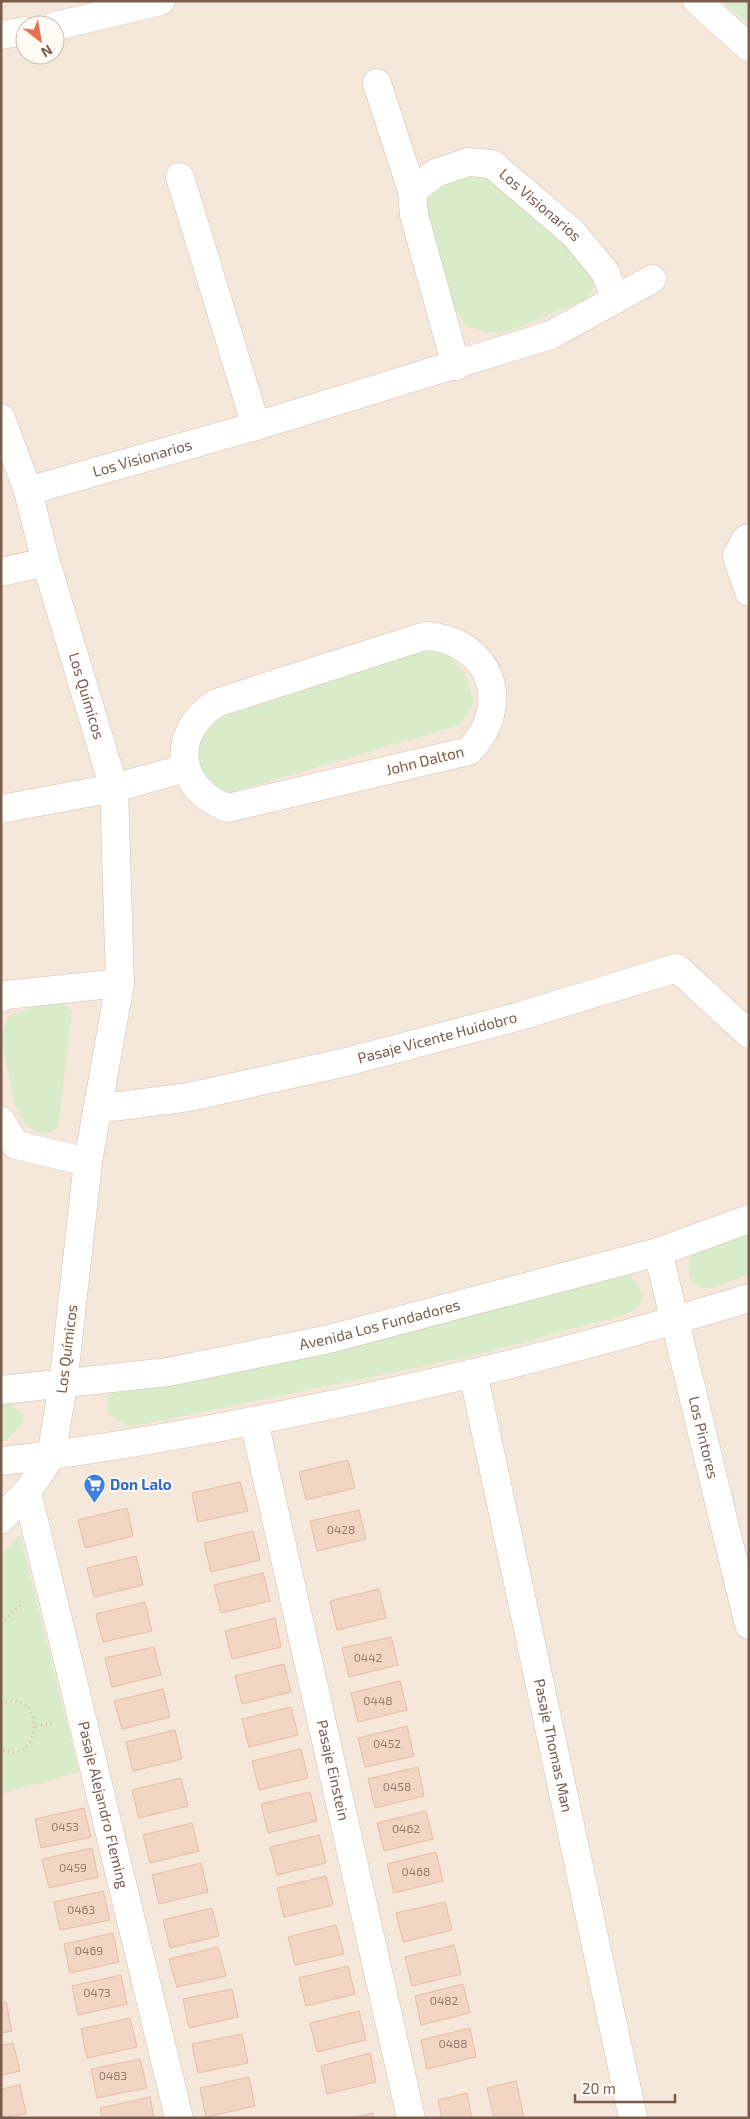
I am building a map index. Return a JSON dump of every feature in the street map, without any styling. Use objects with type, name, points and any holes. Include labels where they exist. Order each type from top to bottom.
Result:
[{"type":"street","points":[[65,24],[161,1]]},
{"type":"street","points":[[697,1],[749,46]]},
{"type":"street","points":[[1,35],[15,33]]},
{"type":"street","points":[[377,83],[412,191],[414,215],[456,366]]},
{"type":"street","name":"Los Visionarios","points":[[412,191],[436,173],[468,162],[492,164],[574,234],[605,272],[616,300]]},
{"type":"street","points":[[180,177],[256,426]]},
{"type":"street","name":"Los Visionarios","points":[[28,491],[256,426],[456,366],[551,335],[652,279]]},
{"type":"street","name":"Los Químicos","points":[[1,418],[28,491],[46,562],[114,788],[120,983],[88,1162],[63,1385],[50,1456],[26,1492],[1,1519]]},
{"type":"street","points":[[749,538],[745,540],[738,557],[749,592]]},
{"type":"street","points":[[1,572],[46,562]]},
{"type":"street","name":"John Dalton","points":[[425,636],[448,639],[469,650],[488,675],[493,691],[493,708],[489,724],[481,739],[469,751],[228,808],[214,803],[201,794],[192,782],[186,768],[184,752],[186,737],[193,724],[203,712],[216,704],[425,636]]},
{"type":"street","points":[[1,809],[114,788],[186,768]]},
{"type":"street","name":"Pasaje Vicente Huidobro","points":[[97,1110],[189,1097],[346,1062],[517,1017],[677,968],[749,1034]]},
{"type":"street","points":[[1,998],[6,995],[120,983]]},
{"type":"street","points":[[1,1121],[16,1145],[88,1162]]},
{"type":"street","name":"Avenida Los Fundadores","points":[[1,1390],[63,1385],[168,1372],[329,1339],[658,1252],[749,1219]]},
{"type":"street","name":"Los Pintores","points":[[658,1252],[749,1625]]},
{"type":"street","points":[[1,1461],[50,1456],[254,1421],[472,1373],[675,1321],[749,1298]]},
{"type":"street","name":"Pasaje Thomas Man","points":[[472,1373],[633,2118]]},
{"type":"street","name":"Pasaje Einstein","points":[[254,1421],[411,2118]]},
{"type":"street","name":"Pasaje Alejandro Fleming","points":[[26,1492],[179,2118]]},
{"type":"path","points":[[1,1623],[28,1599]]},
{"type":"path","points":[[1,1704],[7,1702],[21,1704],[32,1712],[36,1726],[32,1740],[21,1750],[7,1752],[1,1749]]},
{"type":"shaded area","points":[[1,1],[749,1],[749,2118],[1,2118]]},
{"type":"green space","points":[[722,1],[749,1],[749,24]]},
{"type":"green space","points":[[496,175],[599,278],[588,299],[509,331],[489,333],[465,325],[454,309],[422,202],[435,184],[444,180],[463,176]]},
{"type":"green space","points":[[440,650],[460,667],[469,686],[474,704],[460,725],[229,793],[211,785],[201,775],[197,762],[195,742],[216,719],[406,656]]},
{"type":"green space","points":[[58,998],[72,1011],[58,1128],[45,1134],[27,1127],[15,1106],[1,1038],[8,1017]]},
{"type":"green space","points":[[749,1233],[749,1274],[707,1288],[695,1285],[691,1281],[688,1264],[691,1253]]},
{"type":"green space","points":[[630,1275],[639,1287],[642,1298],[638,1307],[632,1311],[624,1315],[472,1356],[130,1427],[116,1420],[108,1412],[108,1394],[117,1383],[257,1363]]},
{"type":"green space","points":[[10,1403],[21,1414],[23,1423],[6,1441],[1,1441],[1,1404]]},
{"type":"green space","points":[[20,1535],[79,1772],[1,1794],[1,1554]]},
{"type":"building","points":[[348,1460],[355,1488],[306,1500],[299,1472]]},
{"type":"building","points":[[240,1482],[248,1511],[198,1522],[192,1493]]},
{"type":"building","points":[[127,1508],[133,1536],[85,1548],[78,1520]]},
{"type":"building","points":[[359,1510],[366,1539],[317,1551],[310,1521]]},
{"type":"building","points":[[253,1531],[260,1560],[211,1572],[204,1543]]},
{"type":"building","points":[[136,1556],[143,1585],[94,1597],[87,1568]]},
{"type":"building","points":[[263,1573],[270,1601],[221,1613],[214,1585]]},
{"type":"building","points":[[379,1589],[386,1618],[337,1630],[330,1601]]},
{"type":"building","points":[[145,1602],[152,1631],[103,1642],[96,1614]]},
{"type":"building","points":[[275,1618],[281,1647],[232,1659],[225,1631]]},
{"type":"building","points":[[391,1637],[398,1665],[349,1677],[342,1648]]},
{"type":"building","points":[[154,1647],[161,1675],[112,1687],[105,1658]]},
{"type":"building","points":[[284,1664],[291,1692],[242,1704],[235,1676]]},
{"type":"building","points":[[400,1681],[407,1710],[358,1722],[351,1693]]},
{"type":"building","points":[[163,1689],[170,1717],[122,1729],[114,1701]]},
{"type":"building","points":[[291,1707],[298,1735],[249,1747],[242,1719]]},
{"type":"building","points":[[407,1726],[414,1756],[365,1767],[358,1738]]},
{"type":"building","points":[[175,1730],[182,1759],[133,1771],[126,1742]]},
{"type":"building","points":[[301,1749],[308,1778],[259,1790],[252,1761]]},
{"type":"building","points":[[418,1767],[424,1796],[375,1808],[368,1779]]},
{"type":"building","points":[[181,1778],[188,1806],[139,1818],[132,1790]]},
{"type":"building","points":[[310,1792],[317,1821],[268,1833],[261,1804]]},
{"type":"building","points":[[84,1808],[91,1837],[41,1848],[35,1819]]},
{"type":"building","points":[[426,1811],[433,1839],[384,1851],[377,1823]]},
{"type":"building","points":[[192,1823],[199,1851],[150,1863],[143,1835]]},
{"type":"building","points":[[319,1835],[326,1863],[277,1875],[270,1847]]},
{"type":"building","points":[[92,1848],[98,1877],[49,1888],[42,1859]]},
{"type":"building","points":[[436,1852],[443,1881],[394,1893],[387,1864]]},
{"type":"building","points":[[201,1863],[208,1892],[159,1904],[152,1875]]},
{"type":"building","points":[[326,1876],[333,1905],[284,1917],[277,1888]]},
{"type":"building","points":[[103,1891],[110,1920],[60,1930],[54,1902]]},
{"type":"building","points":[[445,1902],[452,1930],[403,1942],[396,1913]]},
{"type":"building","points":[[212,1908],[219,1936],[170,1948],[163,1920]]},
{"type":"building","points":[[336,1925],[344,1954],[295,1965],[288,1937]]},
{"type":"building","points":[[113,1933],[119,1962],[70,1973],[64,1944]]},
{"type":"building","points":[[454,1945],[461,1974],[412,1986],[405,1957]]},
{"type":"building","points":[[218,1947],[226,1976],[177,1987],[169,1959]]},
{"type":"building","points":[[348,1966],[355,1994],[306,2006],[299,1978]]},
{"type":"building","points":[[121,1975],[127,2004],[78,2015],[72,1986]]},
{"type":"building","points":[[463,1984],[470,2013],[421,2025],[415,1996]]},
{"type":"building","points":[[232,1989],[238,2017],[189,2028],[183,1999]]},
{"type":"building","points":[[6,2002],[12,2031],[1,2033],[1,2003]]},
{"type":"building","points":[[359,2011],[366,2040],[317,2052],[310,2023]]},
{"type":"building","points":[[130,2018],[137,2047],[87,2058],[81,2029]]},
{"type":"building","points":[[470,2028],[476,2057],[427,2069],[421,2040]]},
{"type":"building","points":[[242,2034],[248,2063],[198,2073],[192,2044]]},
{"type":"building","points":[[13,2043],[20,2071],[1,2075],[1,2045]]},
{"type":"building","points":[[370,2053],[376,2082],[327,2094],[321,2066]]},
{"type":"building","points":[[140,2059],[147,2088],[97,2098],[91,2069]]},
{"type":"building","points":[[249,2077],[255,2106],[206,2117],[200,2088]]},
{"type":"building","points":[[516,2081],[524,2118],[494,2118],[487,2088]]},
{"type":"building","points":[[20,2085],[26,2114],[1,2118],[1,2089]]},
{"type":"building","points":[[467,2093],[472,2118],[442,2118],[438,2100]]},
{"type":"building","points":[[150,2097],[154,2118],[102,2118],[100,2108]]},
{"type":"building","points":[[373,2113],[374,2118],[351,2118]]},
{"type":"place","name":"Don Lalo","points":[[94,1504]]}]
